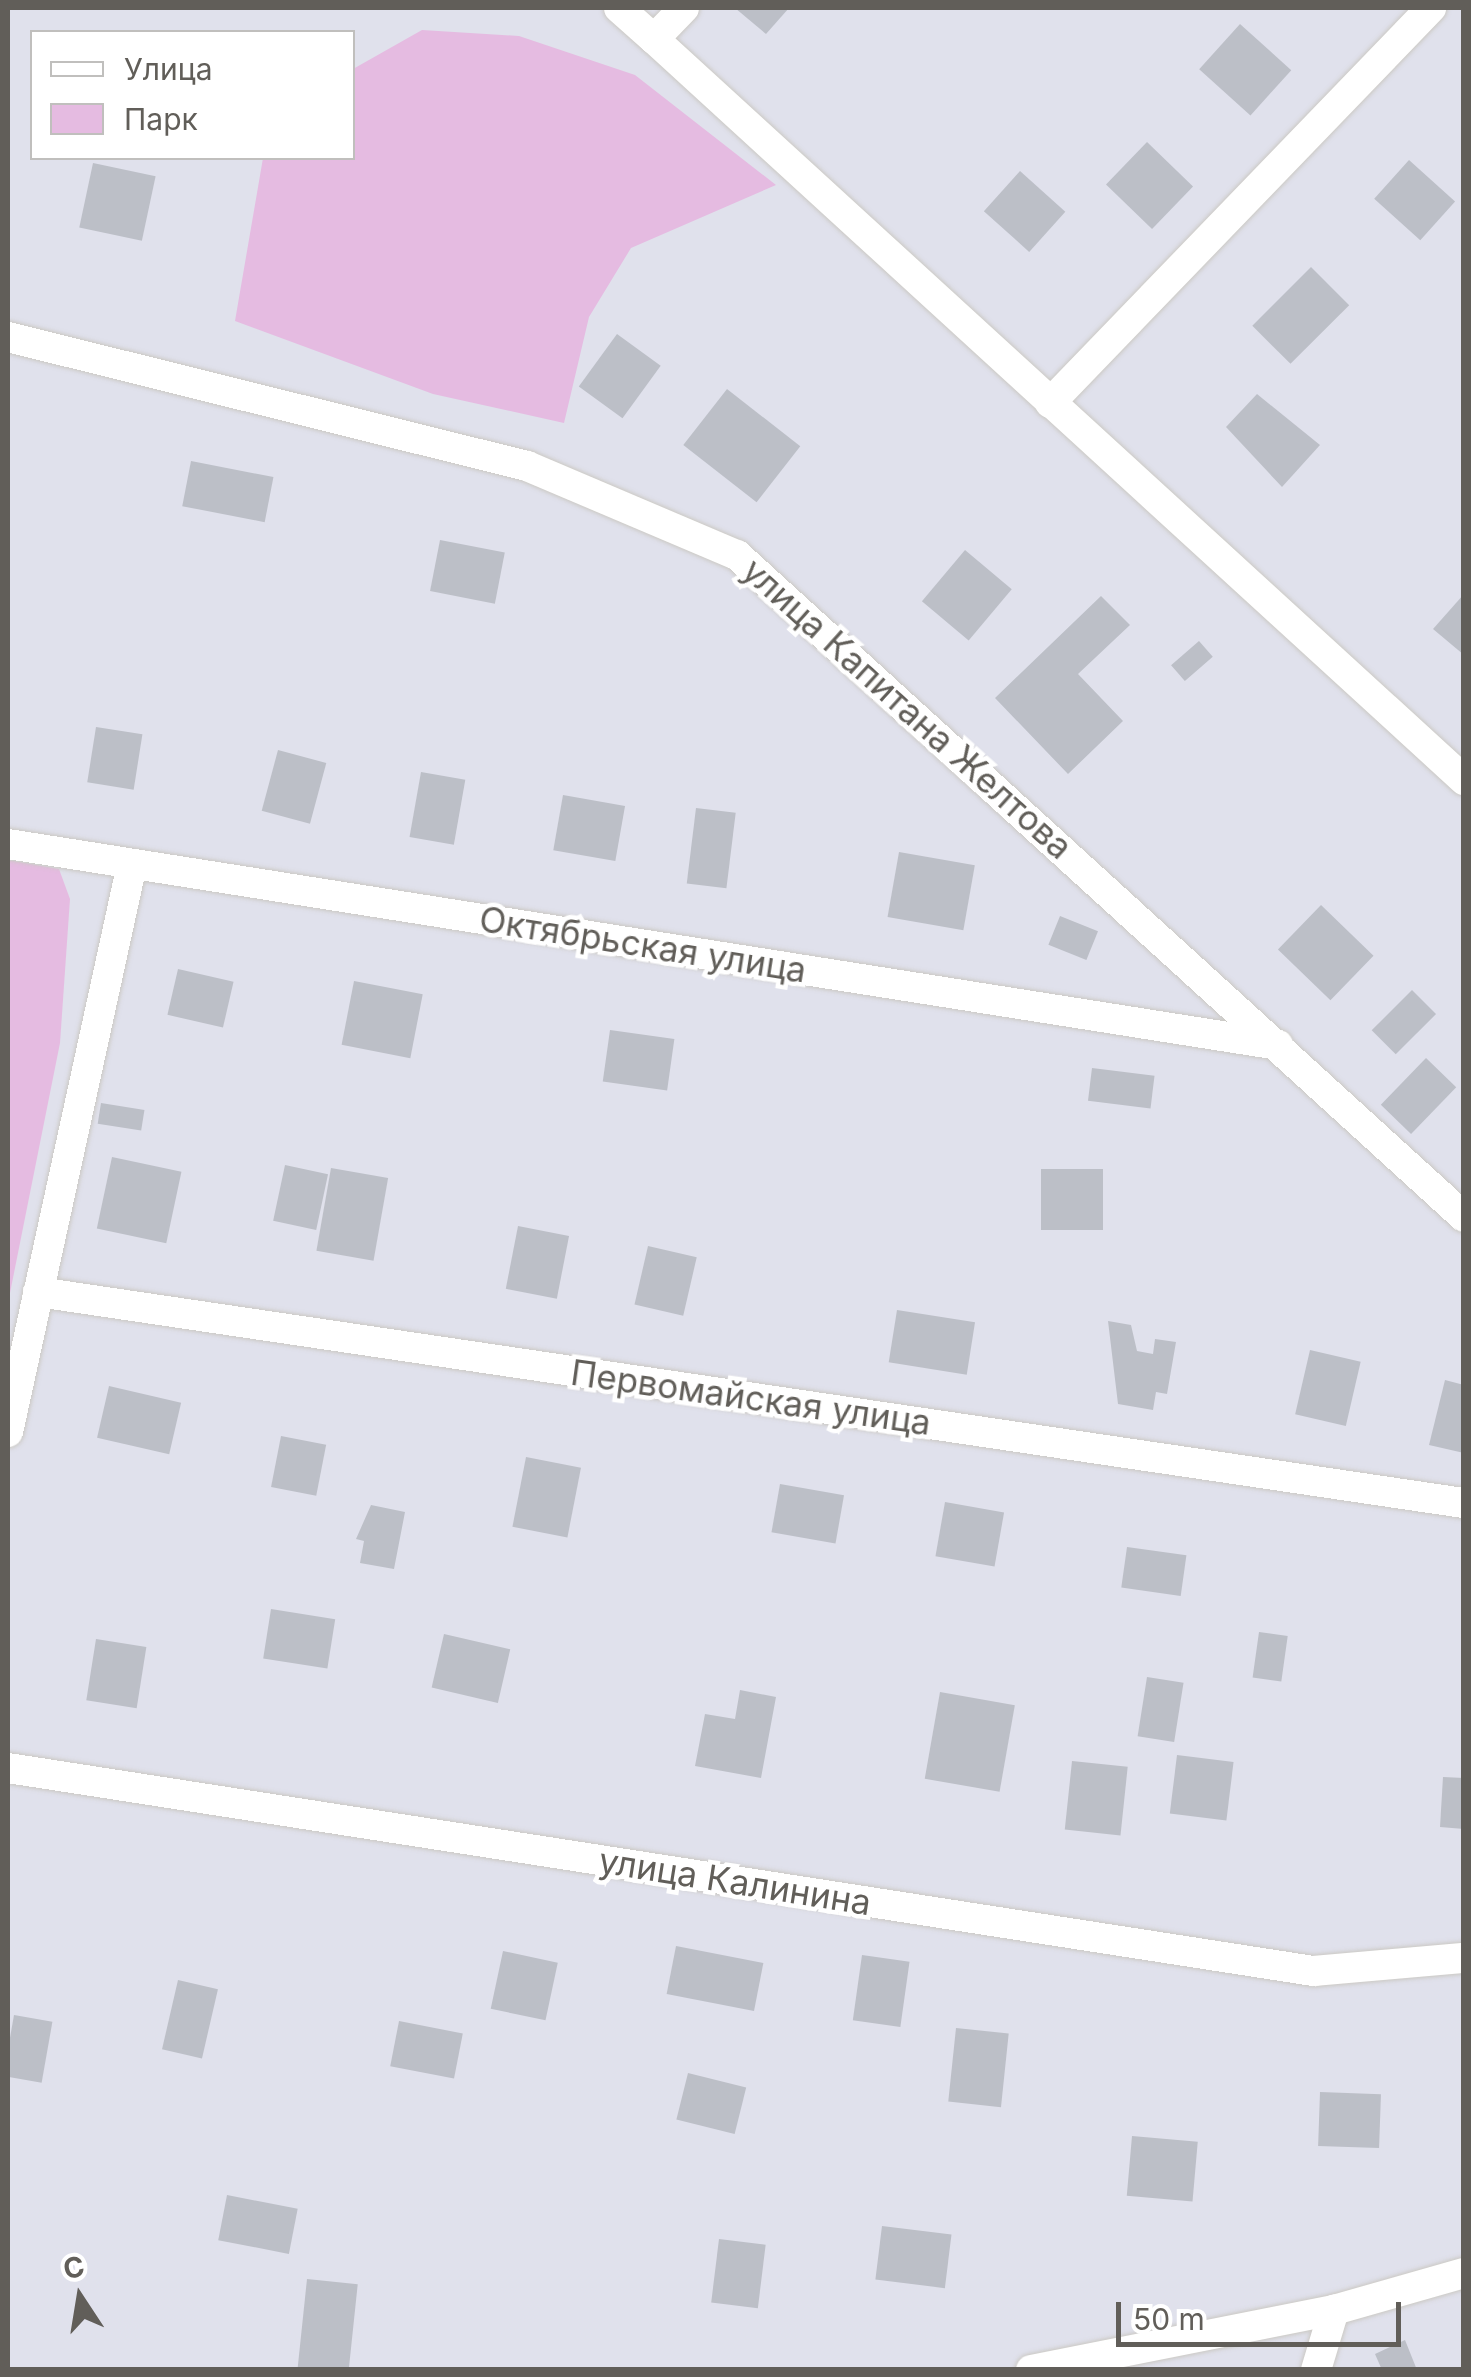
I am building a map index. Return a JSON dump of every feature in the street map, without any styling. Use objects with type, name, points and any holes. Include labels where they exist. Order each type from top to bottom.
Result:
[{"type":"street","points":[[618,8],[1050,403],[1458,764]]},
{"type":"street","points":[[654,39],[684,8]]},
{"type":"street","points":[[1050,403],[1431,8]]},
{"type":"street","name":"улица Капитана Желтова","points":[[8,338],[527,466],[737,555],[1464,1217]]},
{"type":"street","name":"Октябрьская улица","points":[[8,844],[1278,1045]]},
{"type":"street","points":[[8,1432],[132,864]]},
{"type":"street","name":"Первомайская улица","points":[[38,1292],[1464,1503]]},
{"type":"street","name":"улица Калинина","points":[[8,1768],[1314,1971],[1464,1958]]},
{"type":"street","points":[[1031,2370],[1334,2310],[1464,2273]]},
{"type":"street","points":[[1316,2370],[1334,2310]]},
{"type":"green space","points":[[422,30],[519,36],[635,75],[776,185],[631,248],[589,317],[564,423],[433,394],[235,321],[263,160],[355,160],[355,68]]},
{"type":"green space","points":[[8,860],[59,869],[70,899],[60,1043],[8,1303]]},
{"type":"building","points":[[735,8],[789,8],[766,34]]},
{"type":"building","points":[[1240,24],[1291,70],[1250,116],[1199,69]]},
{"type":"building","points":[[1147,142],[1193,186],[1152,229],[1106,184]]},
{"type":"building","points":[[1409,160],[1455,201],[1420,240],[1374,199]]},
{"type":"building","points":[[93,163],[156,176],[142,241],[79,228]]},
{"type":"building","points":[[1020,171],[1065,212],[1029,252],[984,211]]},
{"type":"building","points":[[1311,267],[1349,305],[1290,364],[1252,326]]},
{"type":"building","points":[[617,334],[661,366],[622,418],[579,387]]},
{"type":"building","points":[[727,389],[800,446],[757,502],[683,445]]},
{"type":"building","points":[[1257,394],[1320,445],[1282,487],[1226,427]]},
{"type":"building","points":[[191,461],[273,477],[265,522],[182,506]]},
{"type":"building","points":[[440,540],[505,553],[495,604],[430,591]]},
{"type":"building","points":[[965,550],[1012,589],[969,641],[922,601]]},
{"type":"building","points":[[1464,594],[1464,655],[1433,629]]},
{"type":"building","points":[[1101,596],[1130,625],[1078,674],[1123,721],[1068,774],[995,698]]},
{"type":"building","points":[[1199,641],[1213,657],[1185,681],[1171,665]]},
{"type":"building","points":[[96,727],[142,734],[134,790],[87,782]]},
{"type":"building","points":[[278,750],[326,763],[310,824],[262,811]]},
{"type":"building","points":[[421,772],[465,780],[454,845],[410,837]]},
{"type":"building","points":[[563,795],[625,806],[615,861],[553,850]]},
{"type":"building","points":[[696,808],[736,813],[726,888],[687,883]]},
{"type":"building","points":[[899,852],[975,865],[963,930],[888,917]]},
{"type":"building","points":[[1321,905],[1374,956],[1330,1000],[1278,950]]},
{"type":"building","points":[[1060,916],[1098,931],[1086,960],[1048,945]]},
{"type":"building","points":[[178,969],[234,982],[223,1028],[167,1015]]},
{"type":"building","points":[[354,981],[423,994],[410,1058],[342,1045]]},
{"type":"building","points":[[1412,990],[1436,1014],[1396,1054],[1372,1030]]},
{"type":"building","points":[[610,1030],[674,1039],[667,1091],[603,1081]]},
{"type":"building","points":[[1426,1058],[1456,1087],[1411,1134],[1381,1105]]},
{"type":"building","points":[[1092,1068],[1155,1076],[1151,1108],[1088,1101]]},
{"type":"building","points":[[101,1103],[144,1110],[141,1131],[98,1124]]},
{"type":"building","points":[[112,1157],[181,1172],[166,1243],[97,1228]]},
{"type":"building","points":[[285,1165],[328,1174],[316,1230],[273,1221]]},
{"type":"building","points":[[331,1168],[388,1178],[374,1261],[316,1251]]},
{"type":"building","points":[[1041,1169],[1103,1169],[1103,1230],[1041,1230]]},
{"type":"building","points":[[518,1226],[569,1236],[557,1299],[506,1289]]},
{"type":"building","points":[[648,1246],[697,1257],[683,1316],[635,1304]]},
{"type":"building","points":[[897,1310],[975,1322],[967,1375],[889,1362]]},
{"type":"building","points":[[1108,1321],[1131,1325],[1137,1351],[1153,1354],[1155,1339],[1176,1342],[1167,1394],[1156,1392],[1153,1410],[1118,1404]]},
{"type":"building","points":[[1310,1350],[1361,1362],[1346,1426],[1295,1414]]},
{"type":"building","points":[[1445,1380],[1464,1385],[1464,1453],[1429,1445]]},
{"type":"building","points":[[109,1386],[181,1403],[169,1454],[97,1438]]},
{"type":"building","points":[[281,1436],[326,1445],[316,1496],[271,1487]]},
{"type":"building","points":[[526,1457],[581,1468],[567,1537],[512,1527]]},
{"type":"building","points":[[780,1484],[844,1495],[836,1544],[771,1532]]},
{"type":"building","points":[[945,1502],[1004,1512],[995,1567],[935,1556]]},
{"type":"building","points":[[371,1505],[405,1512],[394,1569],[360,1563],[364,1541],[356,1539]]},
{"type":"building","points":[[1127,1547],[1186,1555],[1181,1596],[1121,1588]]},
{"type":"building","points":[[271,1609],[335,1619],[327,1669],[263,1658]]},
{"type":"building","points":[[1259,1632],[1288,1636],[1281,1682],[1253,1678]]},
{"type":"building","points":[[444,1634],[510,1649],[498,1703],[432,1688]]},
{"type":"building","points":[[96,1639],[146,1647],[137,1708],[86,1700]]},
{"type":"building","points":[[1147,1677],[1184,1683],[1174,1742],[1138,1736]]},
{"type":"building","points":[[740,1690],[776,1697],[761,1778],[695,1766],[705,1714],[735,1719]]},
{"type":"building","points":[[940,1692],[1015,1705],[1000,1792],[925,1779]]},
{"type":"building","points":[[1177,1755],[1234,1762],[1226,1821],[1170,1814]]},
{"type":"building","points":[[1072,1761],[1128,1767],[1120,1835],[1065,1830]]},
{"type":"building","points":[[1443,1777],[1464,1778],[1464,1829],[1440,1827]]},
{"type":"building","points":[[676,1946],[763,1963],[754,2011],[667,1994]]},
{"type":"building","points":[[503,1951],[558,1963],[546,2020],[491,2009]]},
{"type":"building","points":[[862,1955],[910,1962],[900,2027],[853,2020]]},
{"type":"building","points":[[178,1980],[218,1989],[202,2058],[162,2049]]},
{"type":"building","points":[[14,2015],[52,2022],[42,2083],[8,2077]]},
{"type":"building","points":[[399,2021],[463,2033],[454,2079],[390,2066]]},
{"type":"building","points":[[956,2028],[1009,2034],[1001,2107],[948,2102]]},
{"type":"building","points":[[688,2073],[746,2088],[735,2134],[676,2120]]},
{"type":"building","points":[[1320,2092],[1381,2094],[1379,2148],[1318,2146]]},
{"type":"building","points":[[1132,2136],[1198,2142],[1193,2202],[1127,2196]]},
{"type":"building","points":[[227,2195],[298,2209],[289,2254],[218,2240]]},
{"type":"building","points":[[882,2226],[951,2235],[945,2288],[875,2280]]},
{"type":"building","points":[[719,2239],[766,2245],[758,2308],[711,2303]]},
{"type":"building","points":[[307,2279],[358,2284],[349,2370],[297,2370]]},
{"type":"building","points":[[1405,2340],[1417,2370],[1382,2370],[1375,2354]]}]
